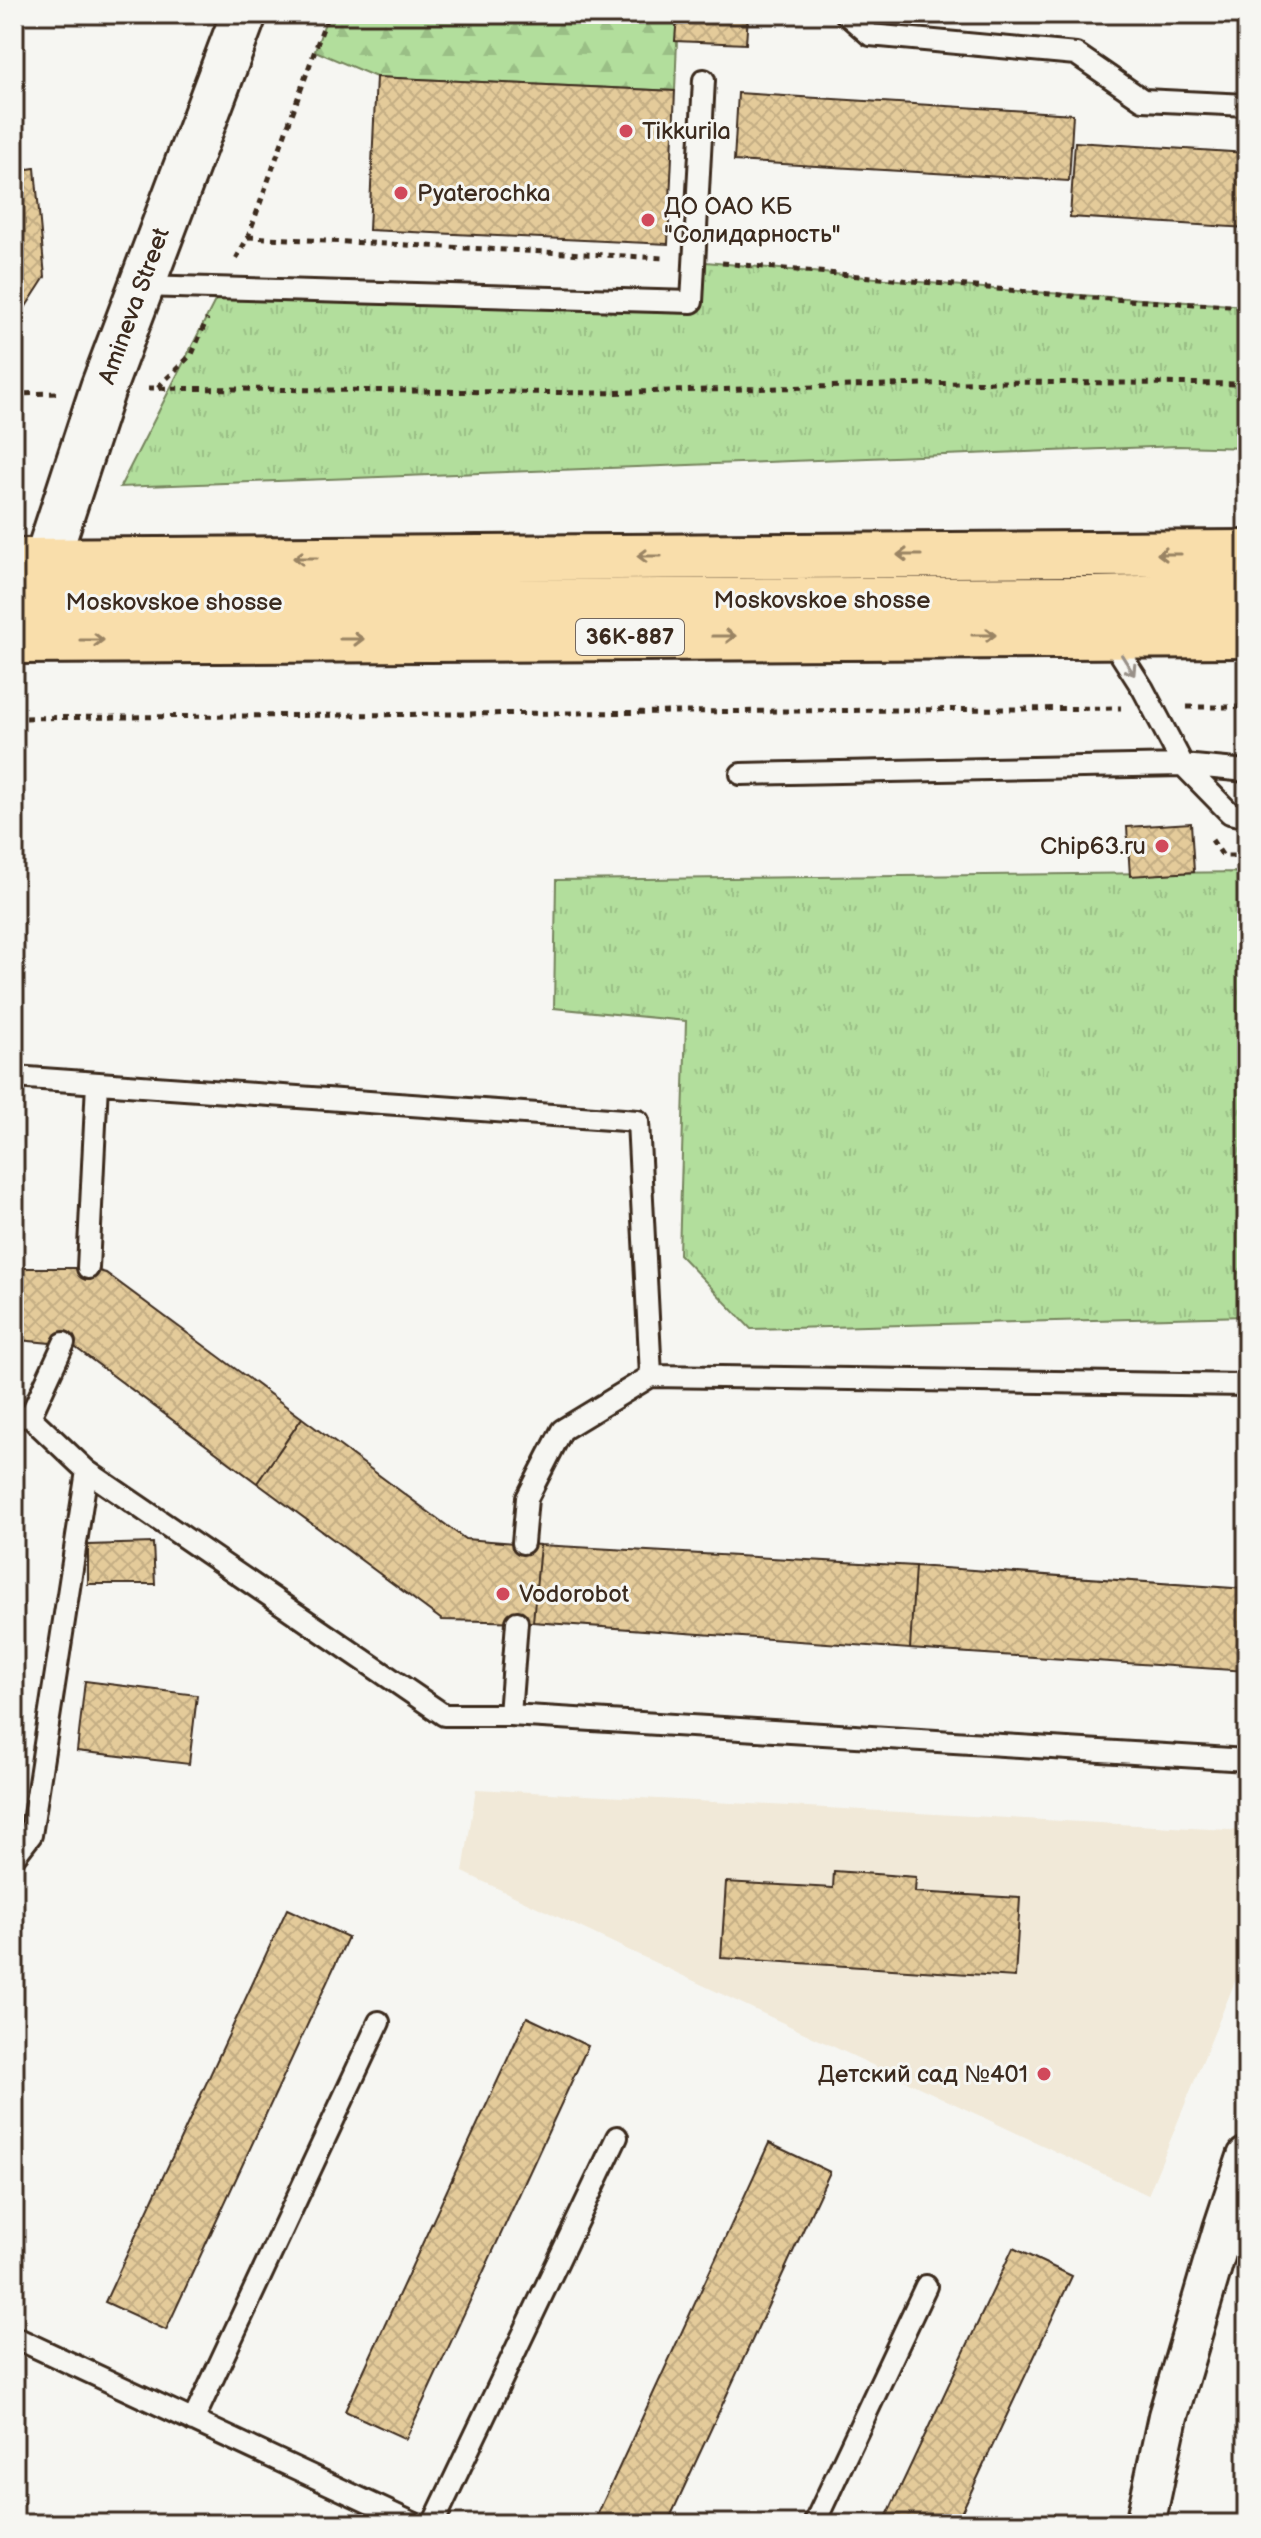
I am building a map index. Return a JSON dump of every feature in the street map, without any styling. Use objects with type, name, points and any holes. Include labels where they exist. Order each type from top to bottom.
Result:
[{"type":"main road","name":"Moskovskoe shosse","points":[[30,560],[1247,553]]},
{"type":"main road","name":"Moskovskoe shosse","points":[[14,641],[1097,617],[1247,596]]},
{"type":"main road","name":"Moskovskoe shosse","points":[[26,604],[1097,617],[1247,635]]},
{"type":"street","name":"Amineva Street","points":[[26,604],[30,560],[103,388],[244,14]]},
{"type":"street","points":[[1145,2524],[1172,2402],[1247,2157]]},
{"type":"lane","points":[[846,14],[870,35],[1076,54],[1143,100],[1247,105]]},
{"type":"lane","points":[[141,286],[692,302],[704,80]]},
{"type":"lane","points":[[1097,617],[1153,708],[1183,765],[1230,813],[1247,817]]},
{"type":"lane","points":[[741,774],[1183,765],[1247,771]]},
{"type":"lane","points":[[14,1077],[638,1121],[651,1376]]},
{"type":"lane","points":[[88,1268],[97,1083]]},
{"type":"lane","points":[[64,1343],[22,1416],[87,1471],[444,1715],[510,1715],[1247,1760]]},
{"type":"lane","points":[[523,1543],[527,1498],[562,1430],[651,1376],[1247,1385]]},
{"type":"lane","points":[[14,1857],[23,1834],[87,1471]]},
{"type":"lane","points":[[510,1715],[517,1622]]},
{"type":"lane","points":[[193,2421],[379,2022]]},
{"type":"lane","points":[[433,2524],[617,2137]]},
{"type":"lane","points":[[814,2524],[926,2286]]},
{"type":"lane","points":[[14,2337],[415,2524]]},
{"type":"path","points":[[328,14],[248,237],[192,354],[157,388],[598,393],[996,382],[1247,384]]},
{"type":"path","points":[[248,237],[645,256],[1079,297],[1247,307]]},
{"type":"path","points":[[14,718],[1247,707]]},
{"type":"shaded area","name":"Детский сад №401","points":[[476,1789],[1247,1831],[1247,1952],[1148,2195],[463,1872]]},
{"type":"green space","points":[[328,14],[678,14],[675,91],[376,77],[315,51]]},
{"type":"green space","points":[[695,261],[1005,290],[1247,306],[1247,448],[1178,446],[120,487],[221,289],[692,302]]},
{"type":"green space","points":[[1247,872],[1247,1316],[751,1329],[679,1254],[686,1021],[554,1008],[556,880]]},
{"type":"building","points":[[677,14],[748,14],[746,44],[675,41]]},
{"type":"building","points":[[376,77],[675,91],[668,244],[369,230]]},
{"type":"building","points":[[738,93],[1073,114],[1069,181],[734,161]]},
{"type":"building","points":[[1075,142],[1247,153],[1247,228],[1070,217]]},
{"type":"building","points":[[35,168],[45,277],[23,311],[14,312],[14,171]]},
{"type":"building","points":[[1191,823],[1194,872],[1130,876],[1127,827]]},
{"type":"building","points":[[14,1268],[22,1268],[19,1340],[14,1340]]},
{"type":"building","points":[[22,1268],[88,1268],[106,1273],[302,1418],[257,1483],[72,1345],[19,1340]]},
{"type":"building","points":[[302,1418],[465,1539],[540,1545],[533,1622],[442,1620],[257,1483]]},
{"type":"building","points":[[153,1543],[155,1584],[88,1584],[88,1545]]},
{"type":"building","points":[[540,1545],[915,1566],[910,1649],[533,1622]]},
{"type":"building","points":[[915,1566],[1247,1589],[1247,1671],[910,1649]]},
{"type":"building","points":[[85,1681],[197,1695],[189,1764],[77,1751]]},
{"type":"building","points":[[834,1871],[916,1877],[915,1892],[1020,1898],[1015,1977],[721,1958],[726,1882],[833,1888]]},
{"type":"building","points":[[287,1909],[348,1937],[166,2330],[105,2302]]},
{"type":"building","points":[[527,2017],[588,2046],[406,2439],[345,2411]]},
{"type":"building","points":[[769,2143],[830,2172],[667,2524],[593,2524]]},
{"type":"building","points":[[1013,2248],[1072,2276],[956,2524],[883,2524]]},
{"type":"place","name":"Tikkurila","points":[[626,131]]},
{"type":"place","name":"Pyaterochka","points":[[401,193]]},
{"type":"place","name":"ДО ОАО КБ \"Солидарность\"","points":[[648,220]]},
{"type":"place","name":"Chip63.ru","points":[[1162,846]]},
{"type":"place","name":"Vodorobot","points":[[503,1594]]},
{"type":"place","name":"Детский сад №401","points":[[1044,2074]]}]
